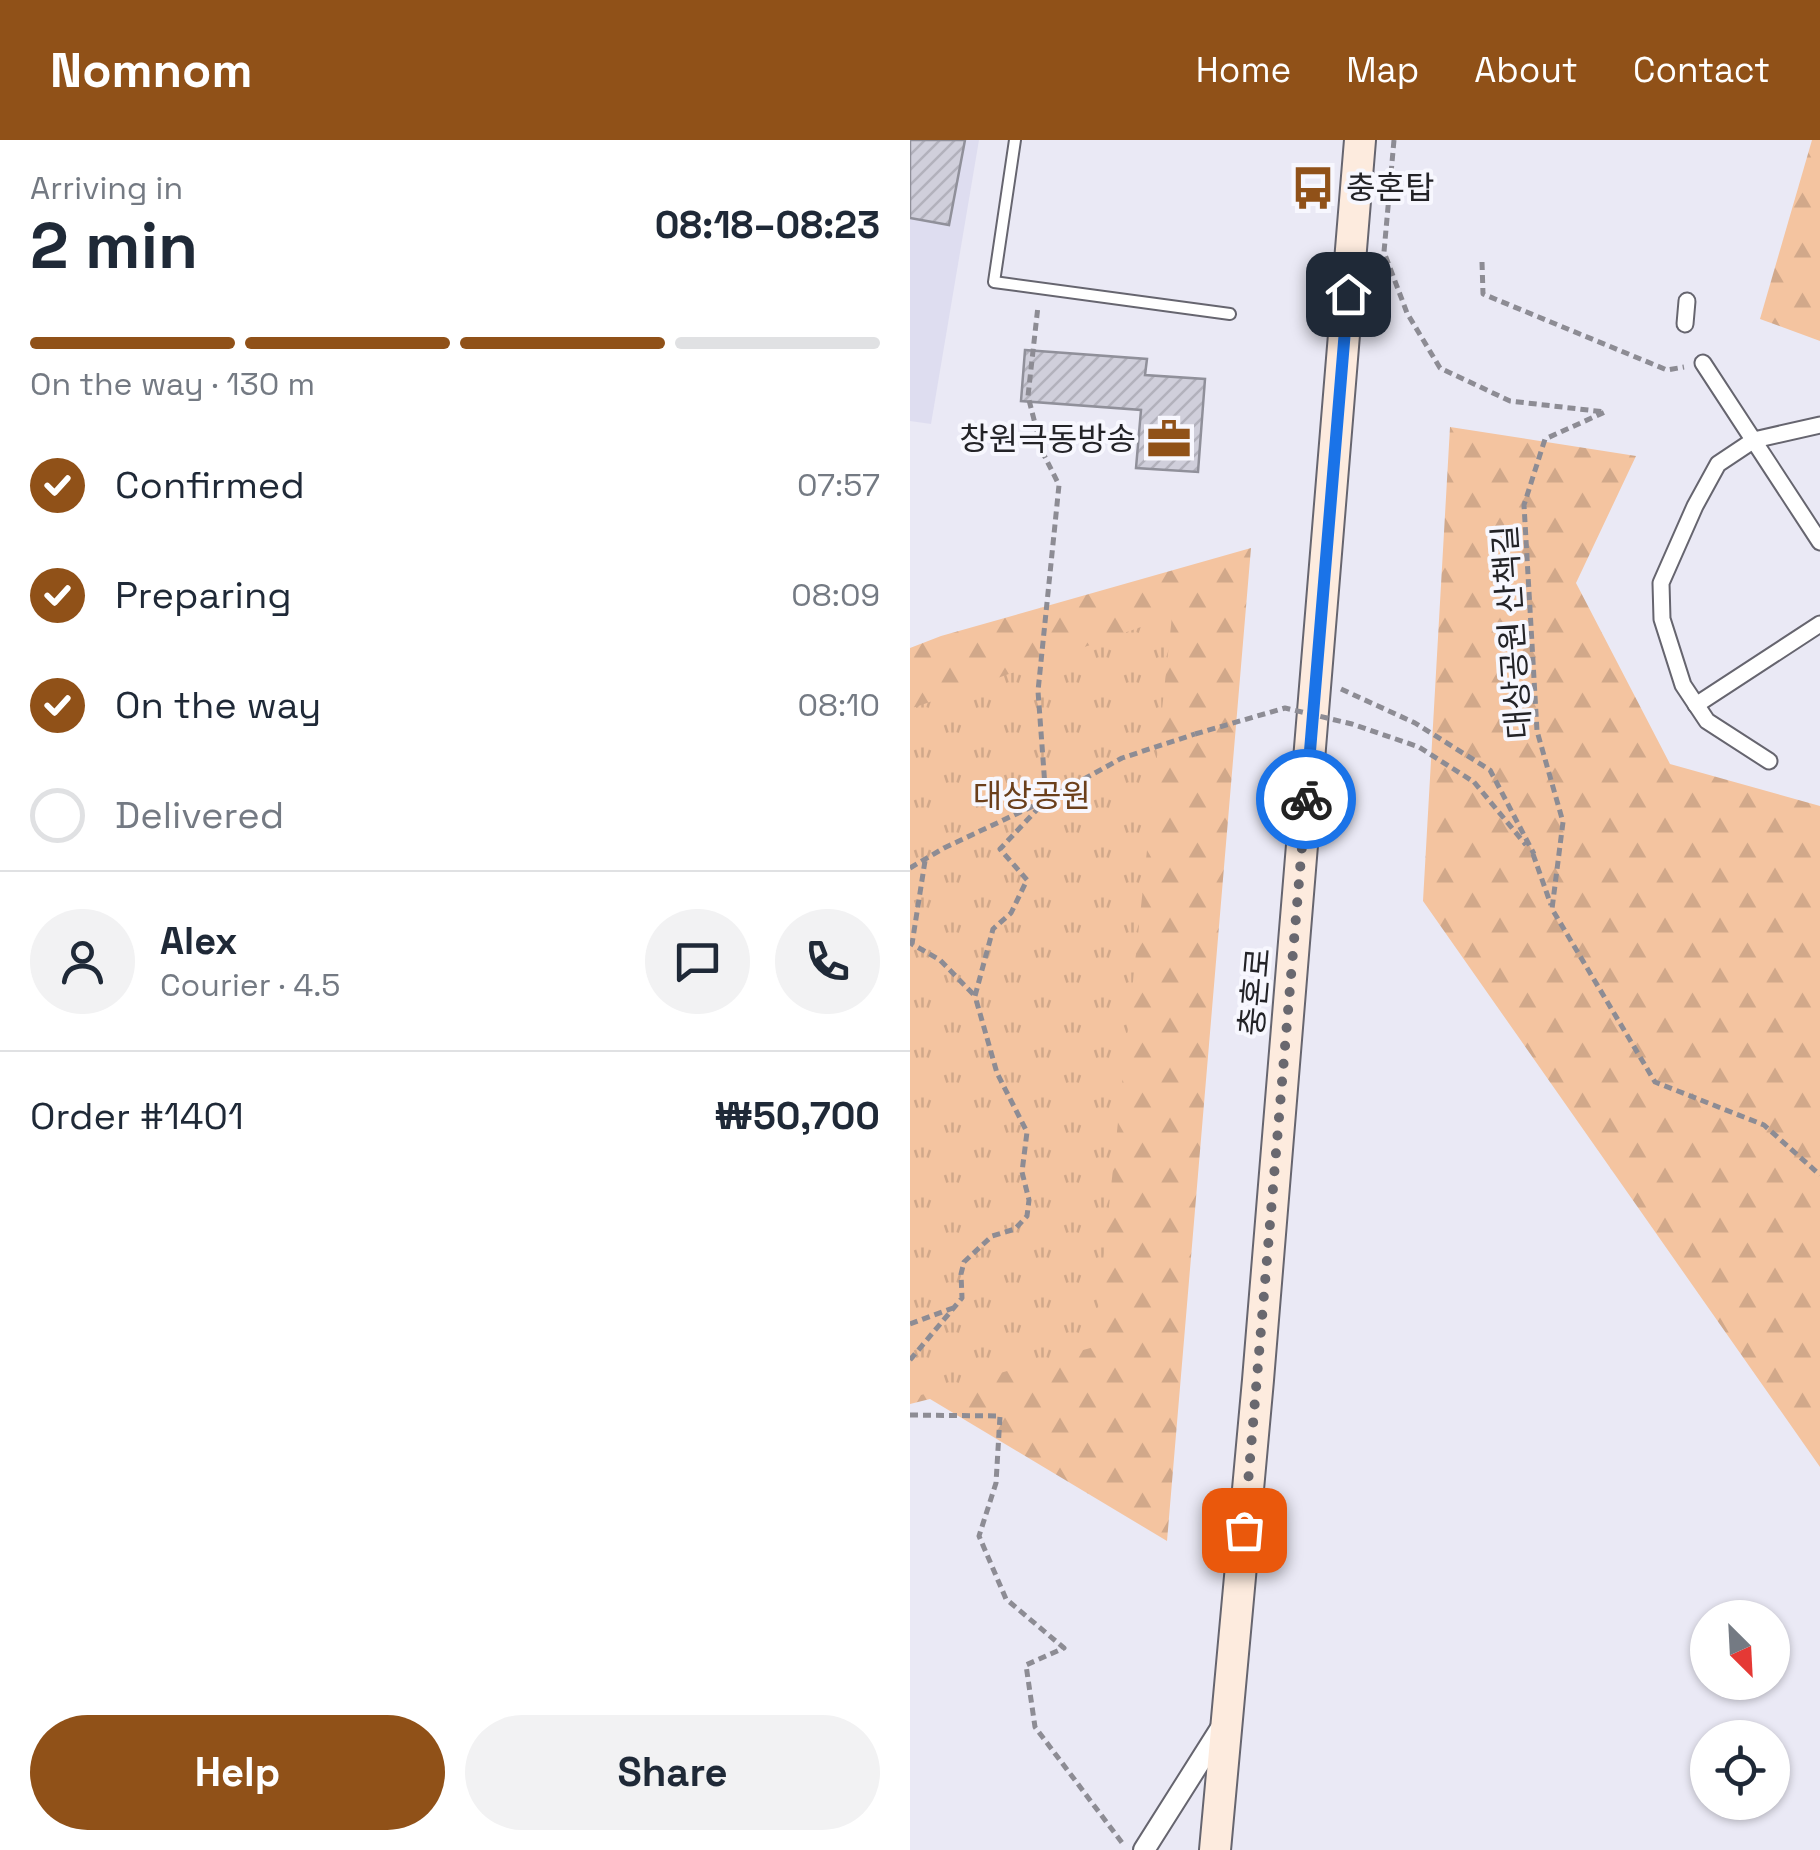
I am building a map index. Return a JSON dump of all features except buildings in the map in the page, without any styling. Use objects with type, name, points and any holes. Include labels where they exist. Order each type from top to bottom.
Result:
[{"type":"main road","name":"충혼로","points":[[1215,1850],[1360,140]]},
{"type":"street","points":[[1686,324],[1687,301]]},
{"type":"street","points":[[1703,363],[1820,542]]},
{"type":"street","points":[[1769,761],[1707,720],[1696,705],[1684,685],[1662,619],[1661,583],[1718,464],[1754,440],[1820,425]]},
{"type":"street","points":[[1696,705],[1820,624]]},
{"type":"street","points":[[1144,1850],[1227,1718]]},
{"type":"lane","points":[[1016,140],[994,282],[1230,314]]},
{"type":"path","name":"대상공원 산책길","points":[[1394,140],[1384,252],[1407,312],[1440,368],[1510,402],[1605,412],[1545,439],[1524,505],[1537,731],[1563,822],[1552,908]]},
{"type":"path","points":[[1482,262],[1484,294],[1667,370],[1703,363]]},
{"type":"path","points":[[975,996],[993,930],[1011,913],[1027,880],[1000,849],[1046,800],[1038,691],[1059,485],[1042,451],[1028,396],[1040,288]]},
{"type":"path","points":[[1316,677],[1415,723],[1490,770],[1534,854],[1552,908],[1656,1082],[1764,1125],[1820,1175]]},
{"type":"path","points":[[910,868],[1122,758],[1286,708],[1352,724],[1418,747],[1474,782],[1534,854]]},
{"type":"path","points":[[910,1360],[962,1298],[964,1262],[992,1236],[1014,1229],[1027,1216],[1029,1200],[1022,1172],[1027,1132],[997,1073],[975,996],[940,960],[912,944],[926,858]]},
{"type":"path","points":[[910,1324],[956,1306]]},
{"type":"path","points":[[910,1415],[1000,1416],[996,1482],[978,1536],[1006,1599],[1064,1648],[1026,1665],[1035,1727],[1128,1850]]},
{"type":"shaded area","points":[[910,140],[979,140],[931,424],[910,421]]},
{"type":"green space","points":[[1812,140],[1820,140],[1820,341],[1760,319]]},
{"type":"green space","points":[[1450,427],[1636,456],[1576,583],[1670,764],[1820,806],[1820,1467],[1423,901]]},
{"type":"green space","points":[[1251,548],[1167,1541],[930,1399],[910,1404],[910,648]]},
{"type":"green space","name":"대상공원","points":[[1172,616],[1094,1347],[910,1398],[910,709]]},
{"type":"way so far","points":[[1244,1530],[1306,799]]},
{"type":"place","name":"충혼탑","points":[[1313,188]]},
{"type":"place","name":"창원극동방송","points":[[1169,439]]},
{"type":"route","points":[[1306,799],[1348,294]]}]
